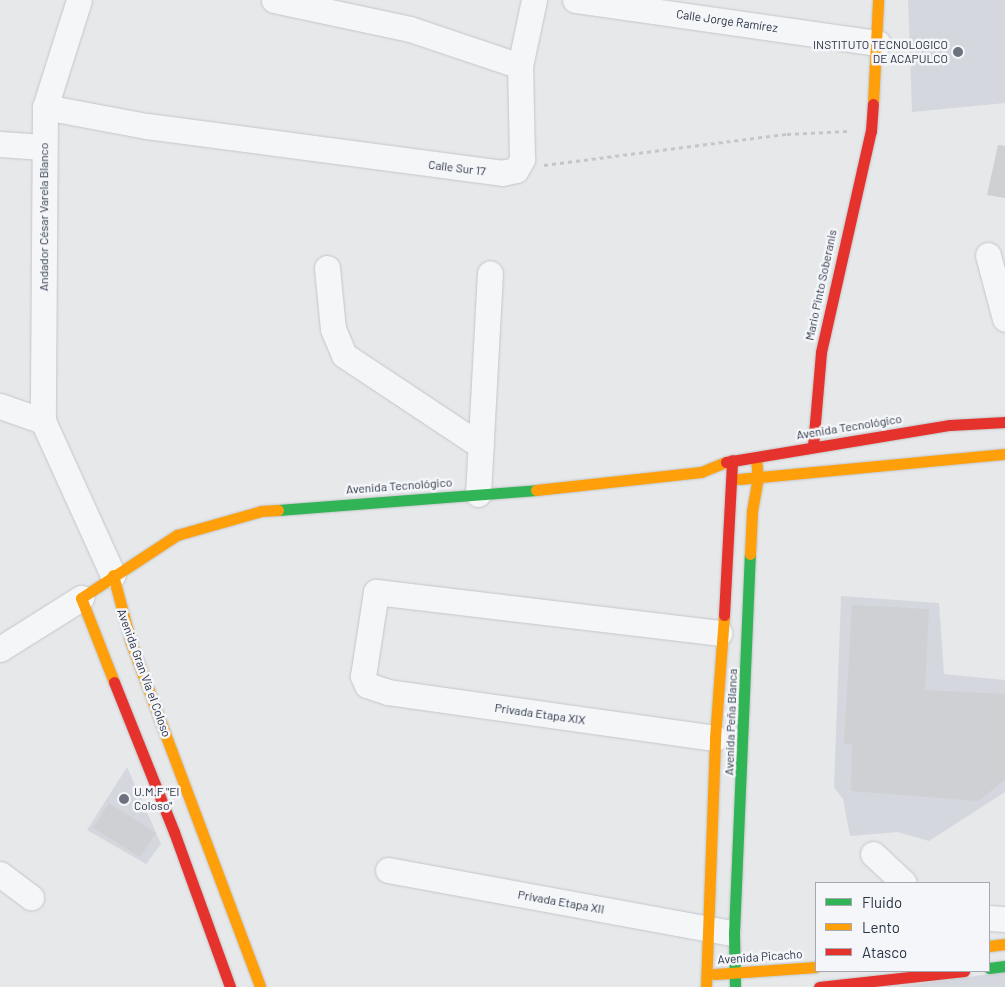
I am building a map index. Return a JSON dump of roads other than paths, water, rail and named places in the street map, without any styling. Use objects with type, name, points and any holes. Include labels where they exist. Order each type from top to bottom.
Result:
[{"type":"main road","name":"Mario Pinto Soberanis","points":[[813,446],[821,352],[871,132],[878,43],[878,0]]},
{"type":"main road","name":"Avenida Tecnológico","points":[[81,598],[177,534],[261,512],[567,488],[701,472],[732,460],[756,458],[813,446],[950,425],[1005,422]]},
{"type":"main road","name":"Avenida Tecnológico","points":[[701,472],[733,480],[1005,454]]},
{"type":"main road","name":"Avenida Peña Blanca","points":[[735,987],[734,933],[752,511],[758,478],[756,458]]},
{"type":"main road","name":"Avenida Peña Blanca","points":[[706,987],[720,633],[733,480],[732,460]]},
{"type":"main road","name":"Avenida Gran Vía el Coloso","points":[[113,575],[131,643],[197,816],[237,932],[260,987]]},
{"type":"main road","points":[[81,598],[181,851],[230,987]]},
{"type":"main road","points":[[990,946],[1005,944]]},
{"type":"main road","points":[[990,968],[1005,966]]},
{"type":"main road","name":"Avenida Picacho","points":[[706,974],[815,967]]},
{"type":"main road","points":[[820,987],[955,972]]},
{"type":"street","name":"Andador César Varela Blanco","points":[[44,327],[43,146],[45,107],[79,0]]},
{"type":"street","points":[[274,0],[410,29],[520,66],[534,0]]},
{"type":"street","name":"Calle Jorge Ramírez","points":[[575,0],[878,43]]},
{"type":"street","name":"Calle Sur 17","points":[[45,107],[147,126],[502,174],[516,170],[522,160],[520,66]]},
{"type":"street","points":[[0,144],[43,146]]},
{"type":"street","points":[[988,255],[1005,319]]},
{"type":"street","points":[[326,268],[333,329],[344,355],[481,446]]},
{"type":"street","points":[[478,494],[490,273]]},
{"type":"street","name":"Avenida Gran Vía el Coloso","points":[[44,327],[42,421],[113,575]]},
{"type":"street","points":[[0,406],[42,421]]},
{"type":"street","name":"Privada Etapa XIX","points":[[715,738],[388,692],[367,685],[363,676],[376,592],[720,633]]},
{"type":"street","points":[[0,649],[81,598]]},
{"type":"street","points":[[873,854],[903,882]]},
{"type":"street","name":"Privada Etapa XII","points":[[388,870],[734,933]]},
{"type":"street","points":[[0,874],[31,897]]},
{"type":"street","points":[[990,918],[1005,919]]},
{"type":"place","name":"INSTITUTO TECNOLOGICO DE ACAPULCO","points":[[958,52]]},
{"type":"place","name":"U.M.F \"El Coloso\"","points":[[124,799]]}]
